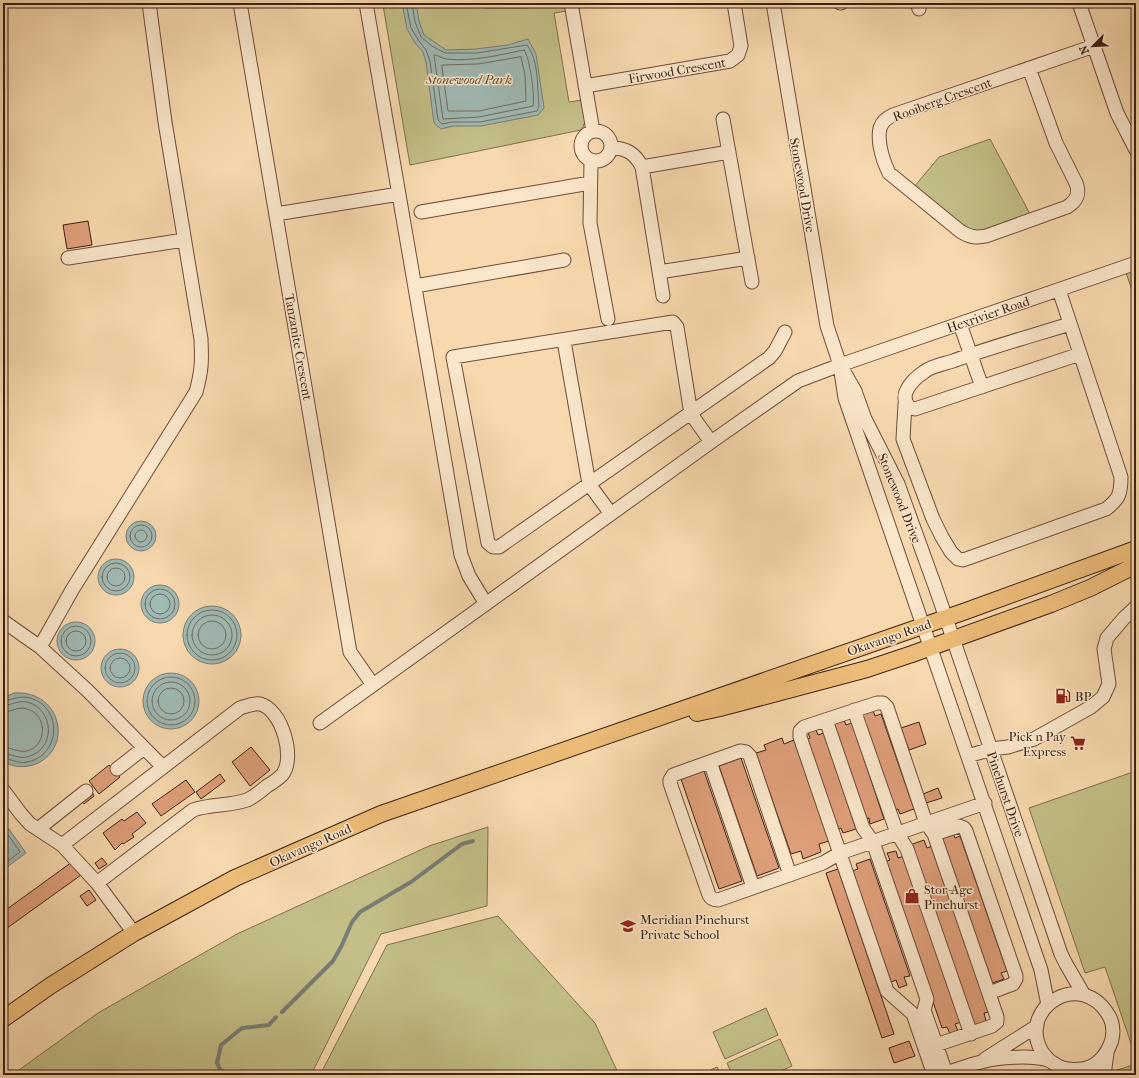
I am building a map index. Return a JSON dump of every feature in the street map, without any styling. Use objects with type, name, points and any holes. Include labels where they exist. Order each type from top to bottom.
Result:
[{"type":"main road","name":"Okavango Road","points":[[3,1019],[50,986],[134,932],[235,878],[381,814],[945,618],[1136,549]]},
{"type":"main road","name":"Okavango Road","points":[[642,723],[720,708],[867,669],[931,648],[1051,604],[1090,588],[1136,565]]},
{"type":"street","points":[[40,647],[72,590],[196,392],[200,377],[202,362],[201,339],[165,122],[149,3]]},
{"type":"street","name":"Tanzanite Crescent","points":[[240,3],[350,652],[374,685]]},
{"type":"street","points":[[366,3],[461,555],[469,576],[486,604]]},
{"type":"street","points":[[571,3],[593,131]]},
{"type":"street","name":"Firwood Crescent","points":[[585,86],[730,61],[738,55],[741,46],[734,3]]},
{"type":"street","name":"Stonewood Drive","points":[[773,3],[827,326],[840,365],[845,398],[913,597]]},
{"type":"street","points":[[1079,3],[1118,113],[1136,150]]},
{"type":"street","name":"Rooiberg Crescent","points":[[1029,68],[1056,143],[1078,187],[1077,196],[1075,201],[1067,206],[986,236],[976,238],[960,231],[889,173],[883,162],[879,128],[884,120],[893,115],[1029,68],[1094,46]]},
{"type":"street","points":[[723,118],[752,282]]},
{"type":"street","points":[[593,131],[604,133],[608,137],[611,148],[606,157],[596,161],[591,161],[583,155],[580,145],[584,136],[593,131]]},
{"type":"street","points":[[611,148],[618,148],[629,152],[639,160],[642,167],[663,296]]},
{"type":"street","points":[[642,167],[729,152]]},
{"type":"street","points":[[591,161],[590,224],[608,319]]},
{"type":"street","points":[[421,212],[590,183]]},
{"type":"street","points":[[276,214],[399,194]]},
{"type":"street","points":[[68,258],[184,240]]},
{"type":"street","points":[[659,272],[748,258]]},
{"type":"street","points":[[415,286],[564,260]]},
{"type":"street","name":"Hexrivier Road","points":[[320,723],[798,381],[840,365],[1136,263]]},
{"type":"street","points":[[1059,290],[1121,477],[1121,491],[1114,502],[1106,509],[1092,515],[964,560],[958,559],[951,552],[942,537],[906,446],[903,424],[905,398],[908,387],[924,371],[971,354],[1070,324]]},
{"type":"street","points":[[711,442],[691,414],[677,327],[673,322],[564,341],[453,357],[488,543],[493,547],[499,547],[691,414],[769,358],[786,332]]},
{"type":"street","points":[[960,324],[982,387]]},
{"type":"street","points":[[564,341],[589,484],[611,514]]},
{"type":"street","points":[[905,404],[910,408],[915,409],[1080,354]]},
{"type":"street","name":"Stonewood Drive","points":[[840,365],[855,391],[866,419],[898,484],[936,589]]},
{"type":"street","name":"Pinehurst Drive","points":[[936,589],[1061,954],[1084,995]]},
{"type":"street","name":"Pinehurst Drive","points":[[913,597],[1042,970],[1048,1004]]},
{"type":"street","points":[[968,756],[990,749],[1008,747],[1034,739],[1091,707],[1103,697],[1109,684],[1104,649],[1107,638],[1124,618],[1136,607]]},
{"type":"street","points":[[4,624],[40,647],[88,691],[163,767]]},
{"type":"street","points":[[936,1045],[992,1026],[997,1022],[997,1017],[934,834],[926,823],[885,705],[877,702],[804,728],[799,734],[887,991],[919,1012],[936,1045],[947,1074]]},
{"type":"street","points":[[62,845],[240,708],[250,704],[261,704],[268,708],[276,716],[282,726],[287,747],[286,768],[282,775],[254,796],[246,800],[193,810],[97,883]]},
{"type":"street","points":[[854,710],[897,833],[907,849],[971,1034]]},
{"type":"street","points":[[826,720],[863,828],[873,842],[927,998],[919,1012]]},
{"type":"street","points":[[118,769],[144,748]]},
{"type":"street","points":[[790,875],[748,754],[746,752],[740,751],[675,773],[671,777],[670,780],[709,895],[713,899],[718,900],[753,887],[790,875],[823,863],[840,853],[985,803]]},
{"type":"street","points":[[710,762],[753,887]]},
{"type":"street","points":[[3,790],[21,814],[38,829],[62,845],[97,883],[134,932]]},
{"type":"street","points":[[38,829],[86,791]]},
{"type":"street","points":[[934,834],[956,826],[964,828],[993,911],[1016,979],[1011,986],[989,993]]},
{"type":"street","points":[[1058,1067],[1041,1050],[1037,1038],[1037,1026],[1041,1014],[1048,1004],[1059,997],[1071,994],[1084,995],[1095,1000],[1104,1008],[1111,1018],[1113,1030],[1112,1042],[1107,1053],[1104,1075]]},
{"type":"street","points":[[919,1012],[947,1074]]},
{"type":"street","points":[[947,1074],[982,1061],[1037,1026]]},
{"type":"street","points":[[982,1061],[1020,1057],[1072,1070],[1085,1069],[1097,1063],[1107,1053]]},
{"type":"green space","name":"Stonewood Park","points":[[395,3],[449,3],[450,7],[479,3],[485,8],[525,8],[566,5],[567,11],[554,13],[569,102],[582,100],[585,119],[581,130],[410,165],[383,5]]},
{"type":"green space","points":[[990,139],[1030,214],[981,232],[971,232],[914,187],[939,157]]},
{"type":"green space","points":[[1136,269],[1136,301],[1126,273]]},
{"type":"green space","points":[[1136,771],[1136,1058],[1105,967],[1085,973],[1029,808]]},
{"type":"green space","points":[[488,827],[487,906],[381,934],[311,1075],[12,1075],[98,1013],[237,934],[429,846]]},
{"type":"green space","points":[[498,916],[595,1023],[619,1075],[320,1075],[387,945]]},
{"type":"green space","points":[[766,1008],[778,1035],[725,1059],[713,1032]]},
{"type":"green space","points":[[780,1039],[792,1066],[772,1075],[732,1075],[727,1063]]},
{"type":"green space","points":[[1136,1064],[1136,1075],[1114,1075],[1114,1071]]},
{"type":"green space","points":[[717,1067],[721,1075],[700,1075]]},
{"type":"water","points":[[402,3],[416,3],[419,21],[424,35],[446,50],[476,49],[508,45],[528,39],[536,54],[544,108],[538,115],[481,126],[453,126],[441,129],[434,123],[426,62],[423,52],[415,43],[407,29]]},
{"type":"water","points":[[141,521],[152,525],[156,536],[152,547],[141,551],[130,547],[126,536],[130,525]]},
{"type":"water","points":[[120,559],[129,564],[133,570],[133,584],[129,590],[120,595],[112,595],[103,590],[99,584],[98,573],[103,564],[109,560]]},
{"type":"water","points":[[156,585],[164,585],[171,588],[176,593],[179,604],[176,615],[171,620],[164,623],[156,623],[149,620],[144,615],[141,608],[141,600],[144,593],[149,588]]},
{"type":"water","points":[[212,606],[223,608],[236,619],[239,624],[241,635],[239,646],[228,659],[223,662],[212,664],[201,662],[188,651],[185,646],[183,635],[185,624],[196,611],[201,608]]},
{"type":"water","points":[[72,622],[80,622],[87,625],[92,630],[95,641],[92,652],[87,657],[80,660],[72,660],[65,657],[60,652],[57,645],[57,637],[60,630],[65,625]]},
{"type":"water","points":[[120,649],[130,652],[136,658],[139,668],[136,678],[130,684],[120,687],[110,684],[104,678],[101,668],[104,658],[110,652]]},
{"type":"water","points":[[166,673],[176,673],[191,681],[197,690],[199,701],[197,712],[191,721],[176,729],[166,729],[155,724],[148,717],[143,706],[143,696],[148,685],[155,678]]},
{"type":"water","points":[[14,693],[31,695],[43,701],[52,711],[57,723],[58,735],[54,747],[46,758],[33,765],[17,766],[10,765],[3,761],[3,698]]},
{"type":"water","points":[[9,829],[26,853],[3,870],[3,833]]},
{"type":"building","points":[[88,221],[92,245],[67,249],[63,225]]},
{"type":"building","points":[[872,708],[875,716],[881,714],[914,809],[900,814],[898,809],[892,811],[859,712]]},
{"type":"building","points":[[843,717],[846,725],[852,723],[884,819],[870,824],[869,818],[863,820],[830,722]]},
{"type":"building","points":[[919,722],[926,744],[909,750],[901,728]]},
{"type":"building","points":[[815,727],[818,735],[824,733],[856,829],[843,833],[841,828],[836,830],[805,740],[810,738],[807,730]]},
{"type":"building","points":[[782,738],[784,744],[794,740],[829,841],[819,844],[821,852],[803,859],[801,851],[791,854],[756,753],[766,750],[764,745]]},
{"type":"building","points":[[251,747],[270,770],[250,786],[232,762]]},
{"type":"building","points":[[741,758],[779,868],[757,876],[719,766]]},
{"type":"building","points":[[109,765],[120,777],[99,794],[89,781]]},
{"type":"building","points":[[704,771],[742,881],[719,889],[681,779]]},
{"type":"building","points":[[220,774],[225,781],[201,799],[196,792]]},
{"type":"building","points":[[186,780],[195,792],[161,816],[152,804]]},
{"type":"building","points":[[938,788],[942,798],[926,803],[923,794]]},
{"type":"building","points":[[92,792],[94,796],[84,804],[82,800]]},
{"type":"building","points":[[137,812],[146,823],[132,834],[134,837],[123,844],[122,843],[115,850],[103,833],[122,819],[124,821]]},
{"type":"building","points":[[952,831],[955,838],[960,836],[1007,971],[1001,973],[1004,979],[990,984],[939,836]]},
{"type":"building","points":[[924,840],[927,848],[932,846],[989,1012],[984,1013],[986,1021],[973,1026],[910,845]]},
{"type":"building","points":[[896,851],[898,858],[904,856],[961,1022],[955,1024],[958,1031],[950,1034],[947,1027],[942,1028],[885,862],[890,860],[887,853]]},
{"type":"building","points":[[102,858],[107,864],[99,869],[95,863]]},
{"type":"building","points":[[870,859],[910,976],[904,977],[907,985],[899,988],[896,980],[891,982],[852,871],[858,869],[856,864]]},
{"type":"building","points":[[72,862],[81,875],[3,931],[3,912]]},
{"type":"building","points":[[838,869],[894,1034],[882,1038],[826,873]]},
{"type":"building","points":[[89,890],[96,900],[87,906],[80,896]]},
{"type":"building","points":[[909,1041],[915,1056],[894,1063],[889,1048]]},
{"type":"waterway","points":[[282,1012],[333,961],[352,922],[360,912],[411,882],[462,844],[473,841]]},
{"type":"waterway","points":[[223,1075],[217,1063],[221,1045],[242,1028],[269,1025],[276,1017]]},
{"type":"place","name":"BP","points":[[1063,696]]},
{"type":"place","name":"Pick n Pay Express","points":[[1078,743]]},
{"type":"place","name":"Stor-Age Pinehurst","points":[[912,896]]},
{"type":"place","name":"Meridian Pinehurst Private School","points":[[628,926]]}]
